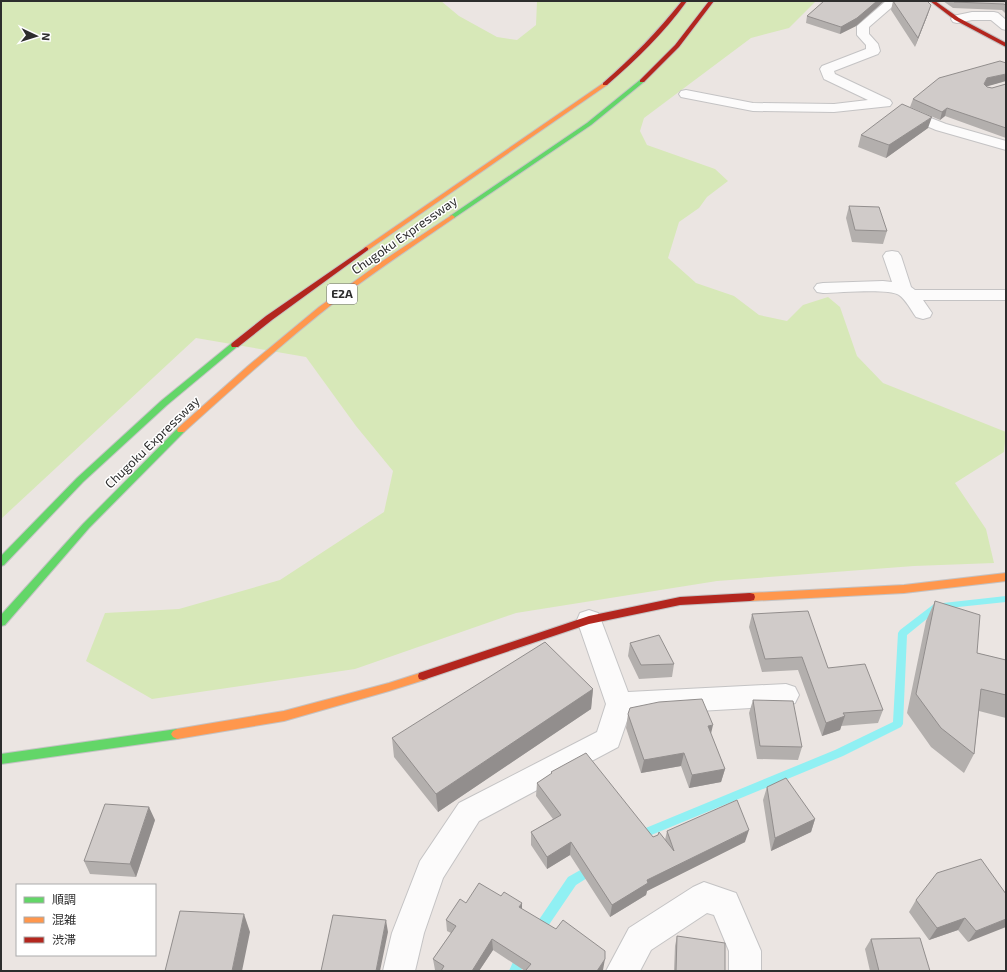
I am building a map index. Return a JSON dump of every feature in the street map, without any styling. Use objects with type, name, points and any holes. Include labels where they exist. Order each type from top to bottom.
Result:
[{"type":"main road","name":"Chugoku Expressway","points":[[1,562],[80,480],[164,403],[275,313],[603,85],[637,56],[665,26],[685,1]]},
{"type":"main road","name":"Chugoku Expressway","points":[[1,622],[118,492],[200,413],[280,343],[374,270],[587,126],[630,92],[663,62],[690,31],[712,1]]},
{"type":"main road","points":[[933,1],[957,19],[1006,45]]},
{"type":"main road","points":[[1,759],[217,728],[284,716],[389,687],[589,620],[680,601],[904,589],[1006,577]]},
{"type":"street","points":[[893,1],[863,26],[863,35],[872,44],[874,51],[827,69],[829,76],[885,103],[941,127],[1006,146]]},
{"type":"street","points":[[957,19],[972,16],[994,16],[1006,26]]},
{"type":"street","points":[[686,94],[753,108],[834,108],[885,103]]},
{"type":"street","points":[[892,256],[907,292],[923,313]]},
{"type":"street","points":[[822,288],[883,286],[907,292],[1006,294]]},
{"type":"street","points":[[399,971],[408,932],[431,871],[469,812],[608,739],[620,704],[589,620]]},
{"type":"street","points":[[620,704],[786,694]]},
{"type":"street","points":[[622,971],[640,939],[704,897],[725,903],[745,951],[745,971]]},
{"type":"green space","points":[[1,1],[441,1],[459,16],[497,37],[517,40],[536,25],[537,1],[816,1],[789,28],[751,38],[644,118],[640,131],[647,145],[715,169],[728,181],[707,197],[699,208],[679,222],[668,258],[696,283],[734,296],[759,315],[787,321],[803,305],[828,297],[840,307],[857,356],[883,383],[1006,432],[1004,452],[955,483],[986,529],[994,563],[914,566],[717,581],[516,613],[355,669],[152,699],[86,661],[105,613],[179,609],[280,580],[384,512],[393,471],[356,426],[306,357],[196,338],[1,519]]},
{"type":"building","points":[[824,1],[877,1],[857,18],[841,27],[807,16]]},
{"type":"building","points":[[893,1],[927,1],[931,5],[918,38]]},
{"type":"building","points":[[953,1],[1006,1],[1006,6],[1004,4]]},
{"type":"building","points":[[1000,61],[1006,63],[1006,74],[987,78],[984,84],[987,87],[992,88],[1006,84],[1006,128],[947,108],[942,112],[913,99],[939,78]]},
{"type":"building","points":[[902,104],[932,117],[889,145],[861,135]]},
{"type":"building","points":[[849,206],[879,207],[887,231],[855,230]]},
{"type":"building","points":[[935,601],[980,615],[977,653],[1006,660],[1006,695],[981,689],[974,754],[941,728],[916,694]]},
{"type":"building","points":[[808,611],[828,668],[865,664],[883,710],[843,713],[845,716],[826,723],[802,657],[765,659],[752,614]]},
{"type":"building","points":[[659,635],[674,664],[641,665],[630,643]]},
{"type":"building","points":[[545,642],[593,689],[436,794],[392,738]]},
{"type":"building","points":[[702,699],[713,725],[708,726],[725,769],[692,775],[684,753],[644,760],[628,714],[630,708],[659,702]]},
{"type":"building","points":[[753,700],[793,701],[802,747],[760,746]]},
{"type":"building","points":[[586,753],[653,837],[658,835],[659,832],[674,851],[667,831],[737,800],[749,830],[647,880],[648,883],[612,905],[571,842],[547,857],[531,832],[561,815],[537,783],[552,773],[551,772]]},
{"type":"building","points":[[786,778],[815,819],[775,838],[767,787]]},
{"type":"building","points":[[105,804],[149,807],[130,864],[84,861]]},
{"type":"building","points":[[981,859],[1006,894],[1006,919],[976,931],[965,918],[937,928],[916,900],[937,873]]},
{"type":"building","points":[[479,883],[501,896],[504,892],[522,903],[519,907],[556,929],[563,920],[605,951],[605,959],[597,971],[527,971],[526,970],[531,964],[492,939],[472,971],[441,971],[444,966],[433,959],[456,926],[446,920],[460,899],[466,903]]},
{"type":"building","points":[[180,911],[244,914],[232,971],[165,971]]},
{"type":"building","points":[[333,915],[386,920],[376,971],[321,971]]},
{"type":"building","points":[[677,936],[725,943],[725,971],[676,971]]},
{"type":"building","points":[[920,938],[930,971],[879,971],[871,939]]},
{"type":"waterway","points":[[640,835],[839,753],[898,724],[903,633],[937,606],[1006,599]]},
{"type":"waterway","points":[[538,931],[572,881],[591,869]]},
{"type":"waterway","points":[[515,971],[521,957]]},
{"type":"traffic: fast","points":[[452,217],[589,124],[642,81]]},
{"type":"traffic: fast","points":[[1,562],[80,480],[164,403],[235,345]]},
{"type":"traffic: fast","points":[[1,622],[86,526],[181,430]]},
{"type":"traffic: fast","points":[[1,759],[177,734]]},
{"type":"traffic: slow","points":[[366,249],[605,84]]},
{"type":"traffic: slow","points":[[181,430],[250,368],[322,309],[386,262],[452,217]]},
{"type":"traffic: slow","points":[[750,597],[904,589],[1006,577]]},
{"type":"traffic: slow","points":[[177,734],[284,716],[423,676]]},
{"type":"traffic: jam","points":[[605,84],[637,56],[665,26],[685,1]]},
{"type":"traffic: jam","points":[[642,81],[677,46],[712,1]]},
{"type":"traffic: jam","points":[[932,1],[957,19],[1006,45]]},
{"type":"traffic: jam","points":[[235,345],[269,318],[366,249]]},
{"type":"traffic: jam","points":[[423,676],[589,620],[680,601],[750,597]]}]
